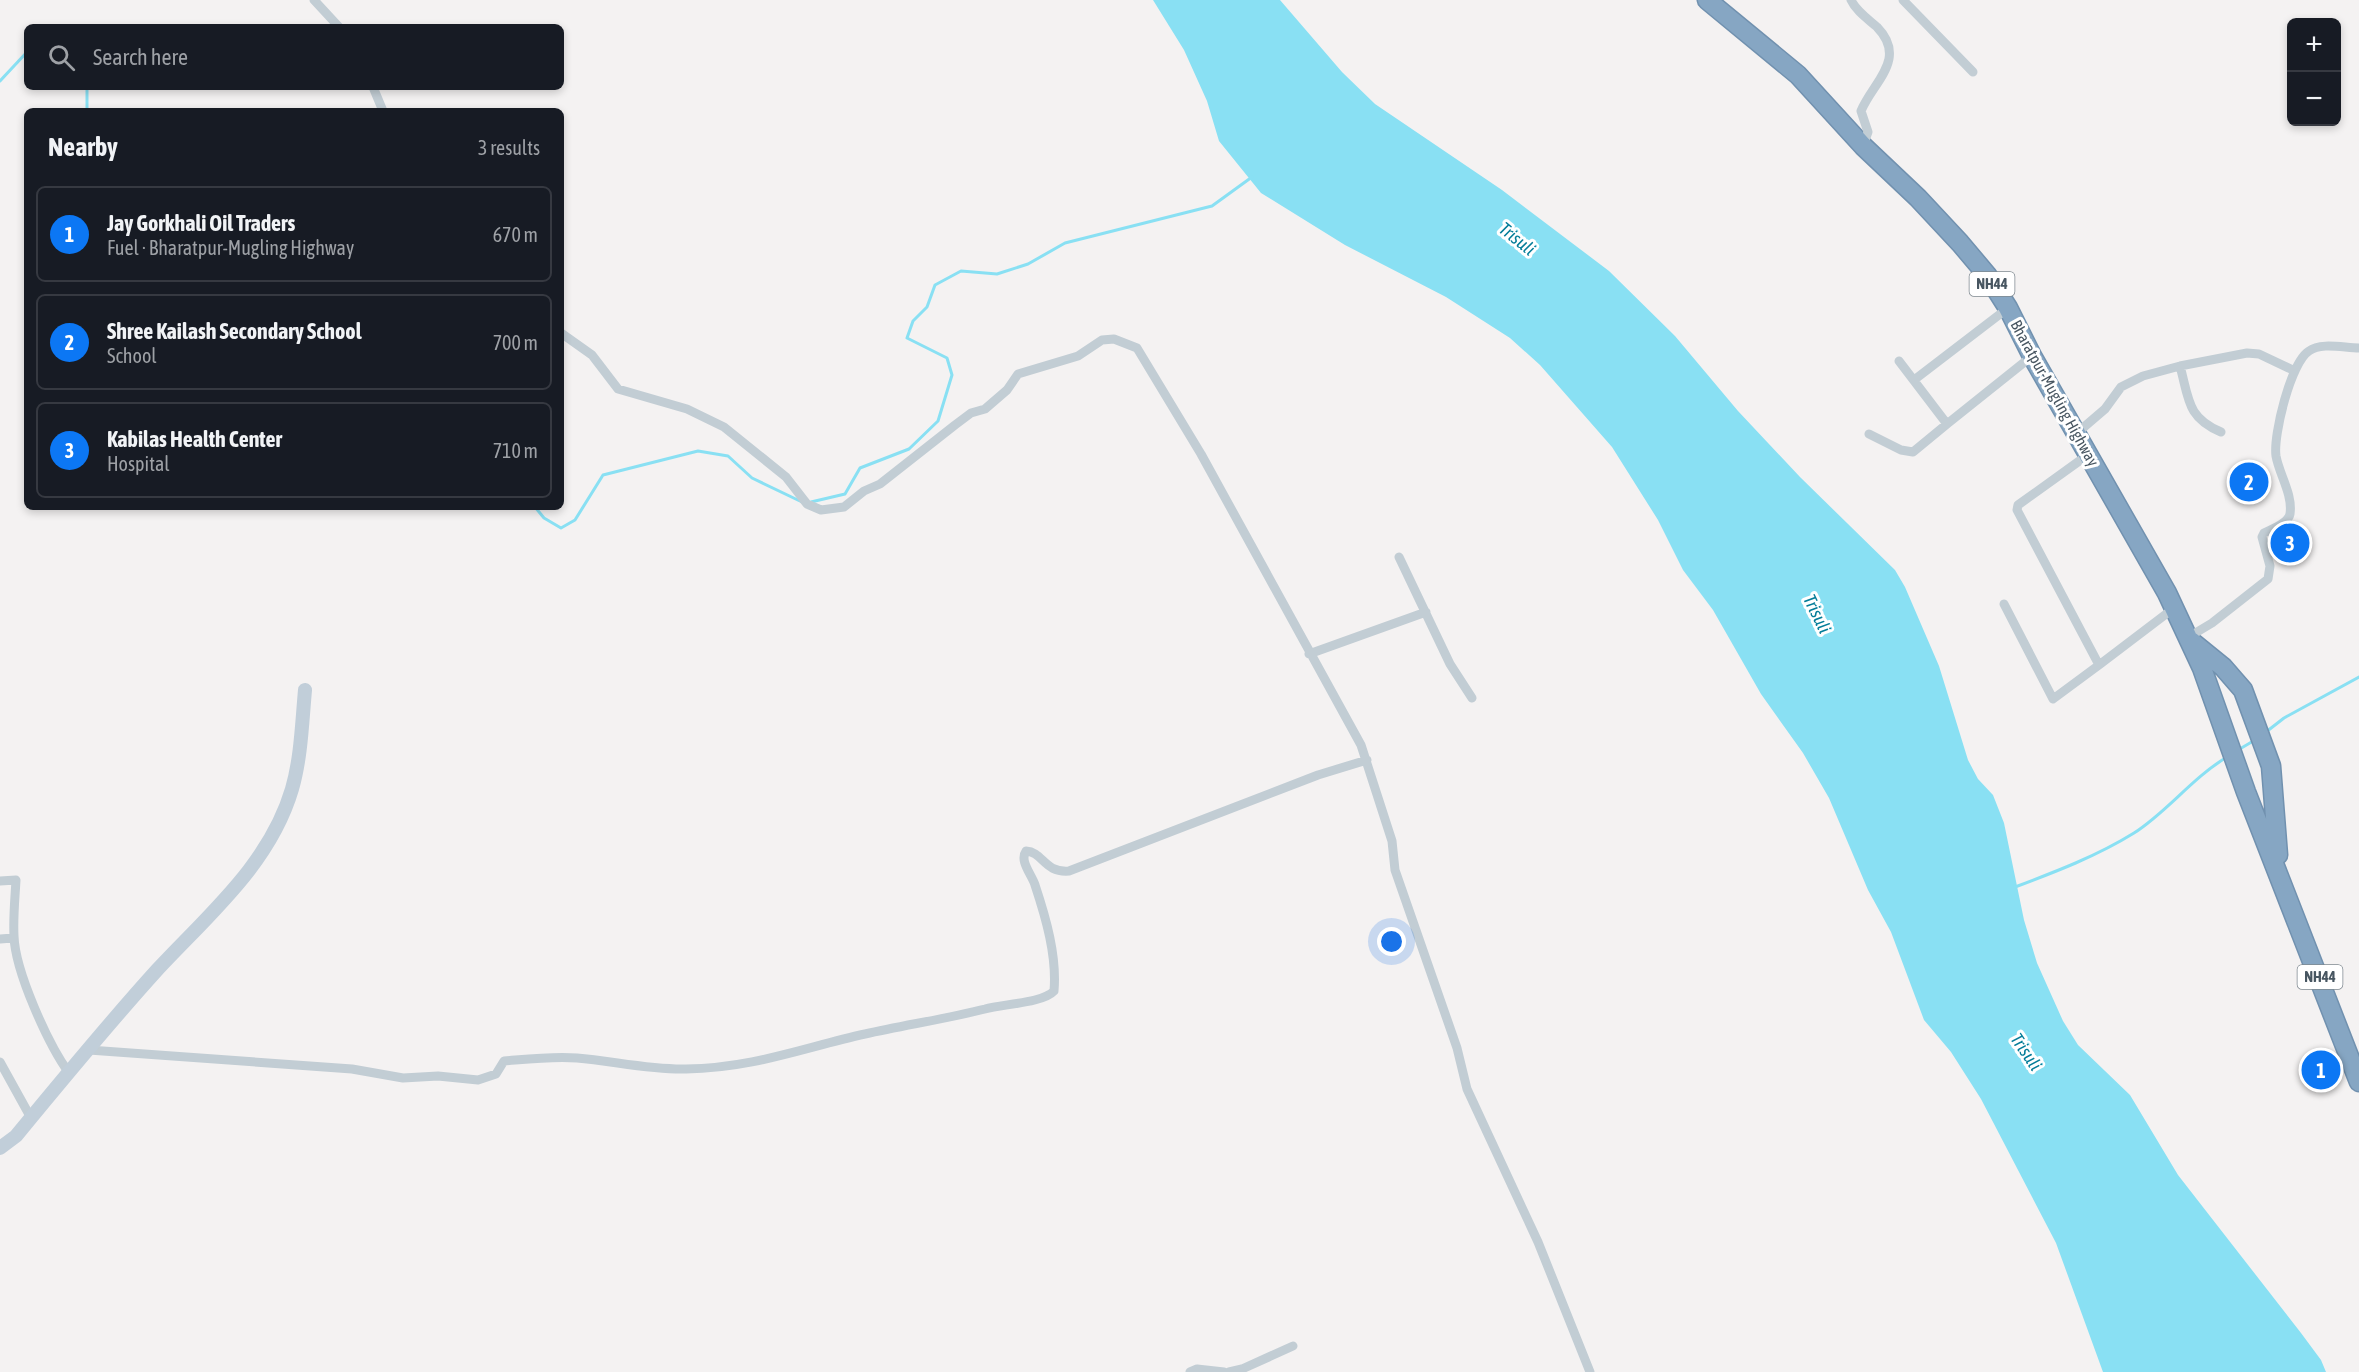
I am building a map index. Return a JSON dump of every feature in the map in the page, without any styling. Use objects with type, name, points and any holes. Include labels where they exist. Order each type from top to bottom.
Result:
[{"type":"highway","name":"Bharatpur-Mugling Highway","points":[[1707,0],[1798,75],[1863,146],[1918,198],[1960,243],[1987,275],[2008,308],[2032,356],[2089,453],[2174,608],[2202,668],[2246,792],[2359,1082]]},
{"type":"highway","name":"Bharatpur-Mugling Highway","points":[[2187,638],[2223,667],[2243,690],[2271,766],[2279,872]]},
{"type":"street","points":[[314,0],[336,24]]},
{"type":"street","points":[[1851,0],[1884,35],[1890,53],[1882,77],[1861,111],[1868,132],[1863,146]]},
{"type":"street","points":[[1903,0],[1973,72]]},
{"type":"street","points":[[374,90],[382,108]]},
{"type":"street","points":[[1914,380],[2008,308]]},
{"type":"street","points":[[564,335],[592,355],[618,389],[687,409],[724,428],[786,477],[807,504],[820,510],[844,507],[864,491],[880,484],[954,425],[971,413],[985,409],[1007,390],[1018,374],[1078,356],[1102,340],[1114,339],[1129,344],[1144,356],[1197,445],[1309,654],[1361,745],[1392,841],[1395,870],[1457,1048],[1467,1089],[1541,1250],[1590,1372]]},
{"type":"street","points":[[2187,638],[2219,618],[2268,579],[2270,566],[2262,537],[2264,533],[2284,522],[2290,514],[2289,497],[2276,446],[2295,371],[2307,352],[2315,348],[2359,348]]},
{"type":"street","points":[[2077,433],[2105,409],[2121,387],[2143,376],[2247,353],[2259,354],[2295,371]]},
{"type":"street","points":[[1869,434],[1901,450],[1913,452],[2032,356]]},
{"type":"street","points":[[1899,360],[1947,424]]},
{"type":"street","points":[[2180,366],[2197,418],[2204,425],[2221,432]]},
{"type":"street","points":[[2089,453],[2018,505],[2017,510],[2099,665]]},
{"type":"street","points":[[1399,557],[1450,664],[1472,698]]},
{"type":"street","points":[[2004,604],[2053,699],[2174,608]]},
{"type":"street","points":[[1309,654],[1426,612]]},
{"type":"street","points":[[0,1148],[16,1136],[157,970],[227,898],[264,847],[292,789],[305,690]]},
{"type":"street","points":[[89,1050],[352,1069],[404,1078],[438,1076],[478,1080],[496,1074],[504,1060],[541,1058],[575,1058],[684,1069],[738,1066],[864,1034],[940,1020],[1003,1004],[1043,999],[1054,991],[1053,962],[1042,907],[1024,861],[1026,851],[1033,853],[1054,870],[1069,871],[1318,775],[1367,760]]},
{"type":"street","points":[[0,881],[16,880],[13,938],[23,974],[45,1032],[69,1073]]},
{"type":"street","points":[[0,939],[13,938]]},
{"type":"street","points":[[0,1062],[31,1118]]},
{"type":"street","points":[[1229,1372],[1242,1369],[1293,1346]]},
{"type":"street","points":[[1190,1372],[1197,1369],[1224,1372]]},
{"type":"water","name":"Trisuli","points":[[1153,0],[1280,0],[1342,72],[1375,104],[1502,190],[1609,271],[1675,336],[1738,411],[1800,477],[1895,570],[1905,587],[1939,666],[1968,760],[1978,779],[1993,795],[2004,823],[2024,920],[2037,963],[2063,1021],[2078,1045],[2130,1095],[2178,1175],[2301,1333],[2321,1360],[2326,1372],[2103,1372],[2056,1243],[1981,1099],[1951,1052],[1924,1020],[1891,932],[1868,890],[1829,798],[1803,753],[1761,694],[1713,610],[1683,570],[1658,520],[1612,447],[1540,365],[1510,338],[1446,297],[1345,245],[1261,193],[1219,141],[1207,101],[1184,50]]},
{"type":"waterway","points":[[0,81],[24,55]]},
{"type":"waterway","points":[[87,90],[87,108]]},
{"type":"waterway","points":[[811,502],[845,494],[860,468],[909,449],[938,421],[952,375],[947,358],[907,338],[913,321],[927,307],[935,285],[961,271],[997,274],[1028,264],[1065,243],[1212,206],[1252,177]]},
{"type":"waterway","points":[[537,510],[544,518],[561,528],[575,520],[603,475],[698,451],[728,456],[752,478],[802,502]]},
{"type":"waterway","points":[[2266,732],[2284,718],[2359,677]]},
{"type":"waterway","points":[[2238,750],[2255,740]]},
{"type":"waterway","points":[[2015,887],[2091,856],[2134,833],[2158,815],[2214,765],[2227,757]]},
{"type":"place","name":"Shree Kailash Secondary School","points":[[2249,482]]},
{"type":"place","name":"Kabilas Health Center","points":[[2290,543]]},
{"type":"place","name":"Jay Gorkhali Oil Traders","points":[[2321,1070]]}]
